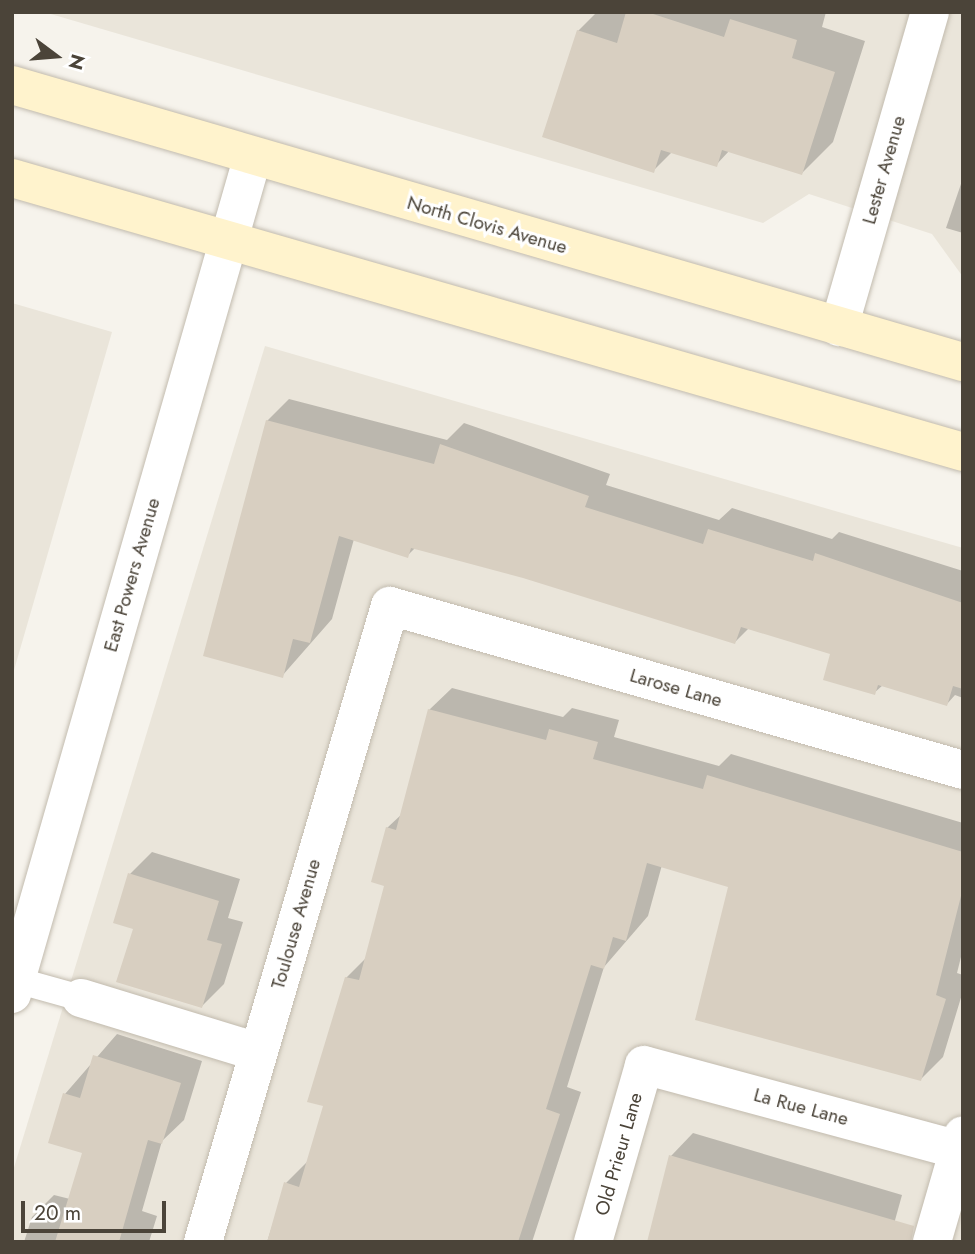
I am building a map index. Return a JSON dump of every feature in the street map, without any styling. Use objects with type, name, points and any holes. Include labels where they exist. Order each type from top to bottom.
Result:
[{"type":"main road","name":"North Clovis Avenue","points":[[12,85],[963,362]]},
{"type":"main road","points":[[12,178],[963,452]]},
{"type":"street","name":"Lester Avenue","points":[[839,327],[930,12]]},
{"type":"street","name":"East Powers Avenue","points":[[14,987],[253,156]]},
{"type":"street","name":"Larose Lane","points":[[390,606],[963,770]]},
{"type":"street","name":"Toulouse Avenue","points":[[203,1242],[390,606]]},
{"type":"street","points":[[81,998],[258,1052]]},
{"type":"street","name":"La Rue Lane","points":[[644,1065],[961,1143]]},
{"type":"street","name":"Old Prieur Lane","points":[[593,1242],[644,1065]]},
{"type":"street","points":[[932,1242],[961,1143]]},
{"type":"lane","points":[[14,987],[81,998]]},
{"type":"shaded area","points":[[44,12],[963,12],[963,277],[932,234],[809,194],[763,223]]},
{"type":"shaded area","points":[[12,303],[112,332],[12,677]]},
{"type":"shaded area","points":[[265,346],[963,548],[963,1242],[12,1242],[12,1174]]},
{"type":"building","points":[[626,12],[647,12],[724,37],[730,19],[797,40],[792,58],[835,72],[802,175],[722,150],[717,167],[661,150],[654,173],[542,137],[577,30],[617,43]]},
{"type":"building","points":[[266,420],[434,464],[440,444],[589,496],[585,507],[703,544],[708,529],[813,561],[815,553],[963,603],[963,689],[953,686],[947,706],[878,685],[875,695],[823,680],[830,654],[741,627],[735,644],[523,578],[411,548],[408,558],[339,536],[310,643],[293,639],[283,678],[203,656]]},
{"type":"building","points":[[428,709],[546,740],[549,729],[598,742],[593,759],[703,789],[707,775],[963,852],[963,888],[936,995],[946,999],[921,1081],[695,1020],[728,887],[647,863],[626,941],[613,937],[604,969],[591,965],[546,1109],[560,1114],[518,1242],[267,1242],[284,1182],[299,1187],[323,1106],[307,1102],[345,977],[359,980],[384,886],[371,882],[386,827],[396,830]]},
{"type":"building","points":[[128,873],[219,901],[207,940],[222,944],[202,1008],[116,982],[133,929],[113,923]]},
{"type":"building","points":[[93,1055],[181,1083],[162,1144],[148,1140],[119,1242],[55,1242],[82,1153],[48,1143],[63,1093],[80,1098]]},
{"type":"building","points":[[669,1155],[914,1226],[911,1242],[647,1242]]}]
